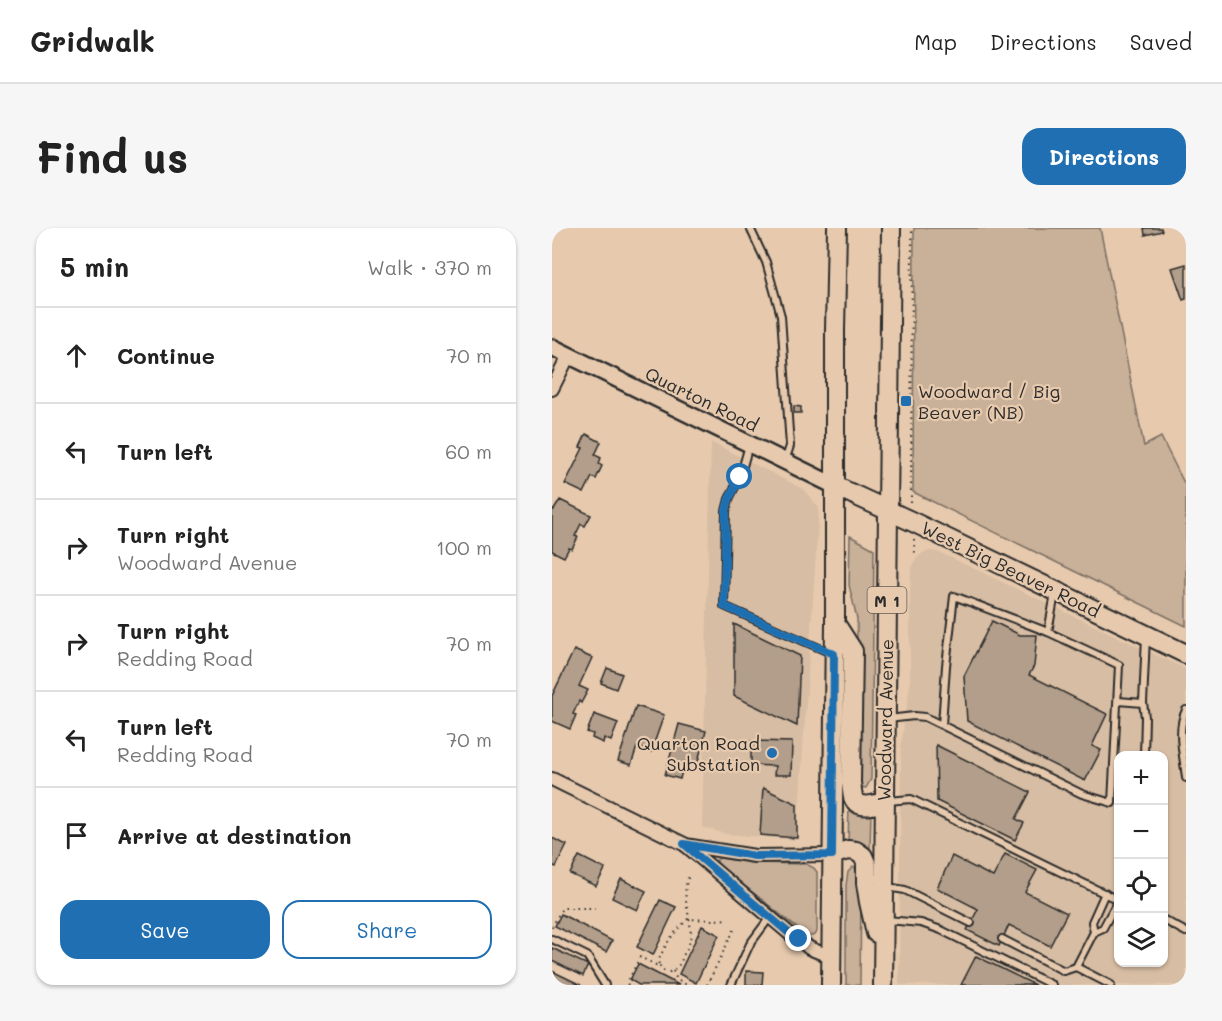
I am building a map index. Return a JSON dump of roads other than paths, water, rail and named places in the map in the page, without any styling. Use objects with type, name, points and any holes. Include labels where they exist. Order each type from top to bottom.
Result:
[{"type":"main road","points":[[831,985],[837,228]]},
{"type":"main road","name":"Woodward Avenue","points":[[883,961],[891,228]]},
{"type":"main road","name":"West Big Beaver Road","points":[[835,486],[1186,654]]},
{"type":"main road","points":[[835,623],[853,651],[851,783],[853,798],[856,802],[869,806],[884,801]]},
{"type":"main road","points":[[832,855],[856,850],[863,856],[866,863],[868,902],[883,961]]},
{"type":"main road","name":"M 1","points":[[883,961],[883,985]]},
{"type":"street","name":"Quarton Road","points":[[552,347],[835,486]]},
{"type":"street","points":[[552,389],[569,355]]},
{"type":"street","points":[[552,779],[684,844],[797,940],[831,957]]},
{"type":"street","points":[[684,844],[755,856],[832,855]]},
{"type":"lane","points":[[750,228],[766,261],[781,316],[790,446],[785,462]]},
{"type":"lane","points":[[749,444],[740,477],[726,511],[724,606],[853,661]]},
{"type":"lane","points":[[1048,632],[1056,591]]},
{"type":"lane","points":[[885,719],[925,717],[1082,794],[1112,803],[1119,665],[1048,632],[954,596],[942,725]]},
{"type":"lane","points":[[1144,751],[1143,703],[1147,635]]},
{"type":"lane","points":[[1118,700],[1143,703]]},
{"type":"lane","points":[[1186,710],[1183,716],[1186,778]]},
{"type":"lane","points":[[884,801],[911,799],[1114,898]]},
{"type":"lane","points":[[883,887],[905,890],[971,923]]},
{"type":"lane","points":[[1002,939],[1064,971],[1076,967],[1094,932],[1092,922],[1105,893]]},
{"type":"lane","points":[[1094,932],[1104,928],[1114,908]]},
{"type":"lane","points":[[731,985],[750,944],[770,917]]},
{"type":"lane","points":[[883,920],[921,923],[1052,985]]},
{"type":"lane","points":[[1168,922],[1186,932]]},
{"type":"lane","points":[[552,939],[587,956],[605,985]]},
{"type":"lane","points":[[1076,967],[1111,985]]},
{"type":"place","name":"Woodward / Big Beaver (NB)","points":[[906,401]]},
{"type":"place","name":"Quarton Road Substation","points":[[772,753]]}]
